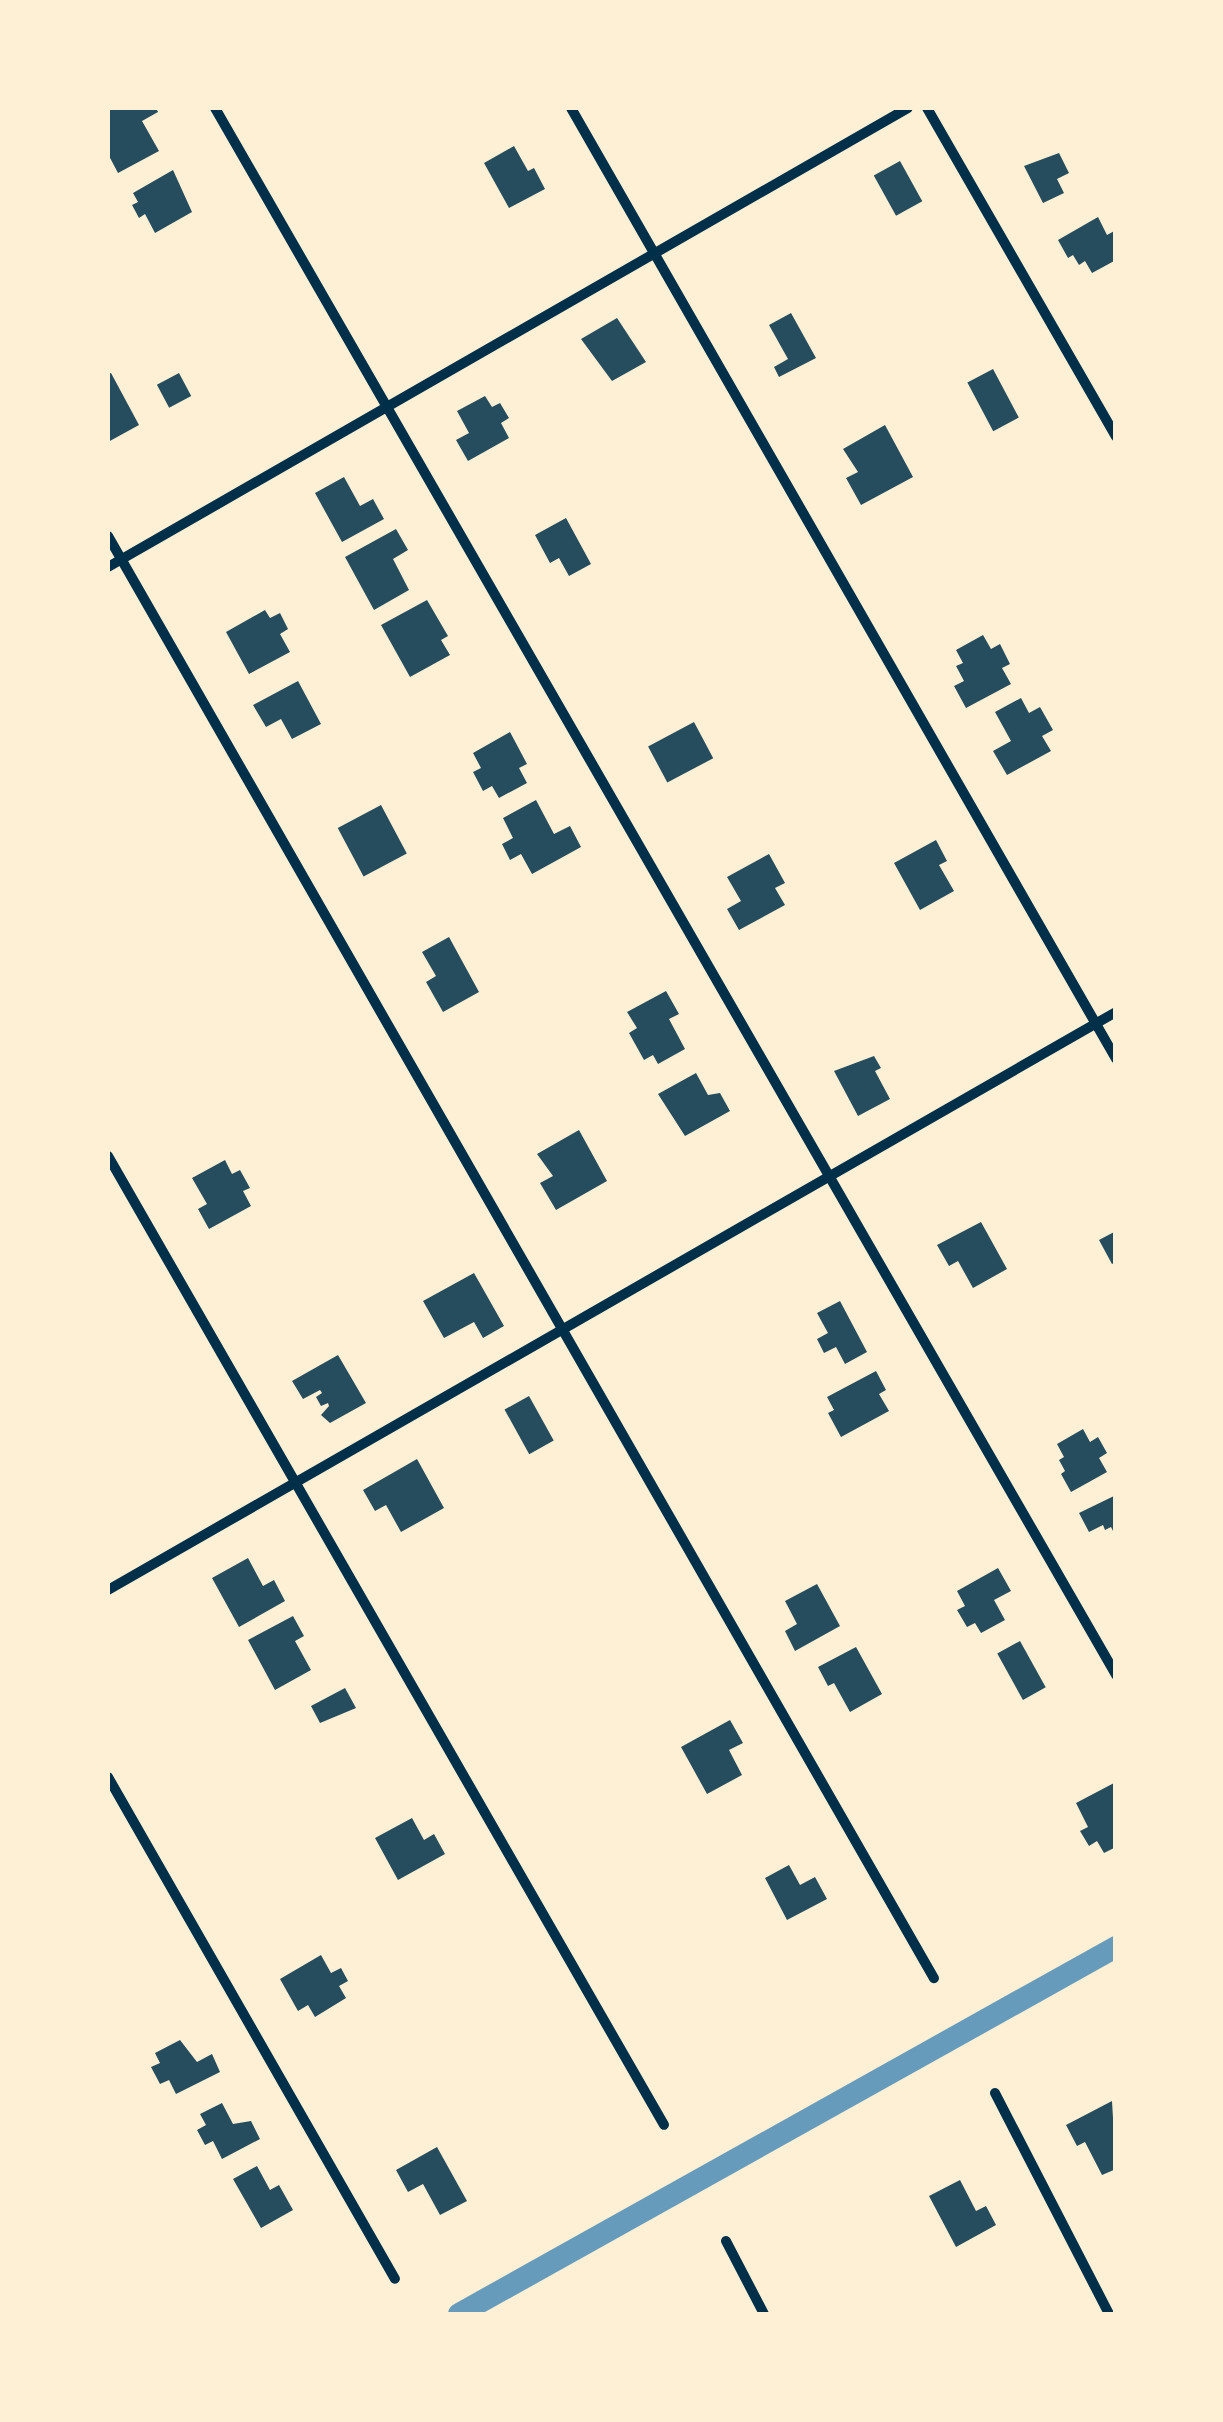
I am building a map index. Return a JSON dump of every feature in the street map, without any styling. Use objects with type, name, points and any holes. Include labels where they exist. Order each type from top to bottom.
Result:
[{"type":"street","points":[[215,108],[1116,1675]]},
{"type":"street","points":[[571,108],[1116,1059]]},
{"type":"street","points":[[108,567],[908,108]]},
{"type":"street","points":[[927,108],[1116,438]]},
{"type":"street","points":[[108,536],[934,1978]]},
{"type":"street","points":[[108,1590],[1116,1012]]},
{"type":"street","points":[[108,1156],[664,2126]]},
{"type":"street","points":[[108,1777],[395,2279]]},
{"type":"street","points":[[995,2092],[1109,2314]]},
{"type":"street","points":[[726,2241],[764,2314]]},
{"type":"building","points":[[110,108],[156,108],[158,112],[142,121],[159,151],[118,173],[108,154]]},
{"type":"building","points":[[514,146],[528,171],[534,168],[545,189],[509,208],[484,163]]},
{"type":"building","points":[[1059,153],[1069,173],[1057,179],[1064,193],[1043,203],[1024,166]]},
{"type":"building","points":[[900,161],[922,201],[896,216],[874,176]]},
{"type":"building","points":[[173,170],[192,212],[155,233],[145,214],[139,218],[132,205],[138,202],[133,193]]},
{"type":"building","points":[[1098,217],[1107,235],[1116,230],[1116,260],[1092,273],[1085,261],[1079,265],[1073,255],[1068,258],[1058,240]]},
{"type":"building","points":[[791,313],[816,358],[779,377],[774,367],[788,359],[769,325]]},
{"type":"building","points":[[617,318],[646,362],[612,381],[581,339]]},
{"type":"building","points":[[993,369],[1019,418],[993,431],[967,383]]},
{"type":"building","points":[[111,373],[139,425],[108,442],[108,374]]},
{"type":"building","points":[[179,373],[191,396],[169,408],[157,385]]},
{"type":"building","points":[[485,396],[492,407],[500,403],[509,418],[501,423],[509,438],[468,461],[456,440],[469,433],[457,411]]},
{"type":"building","points":[[885,425],[913,477],[861,505],[846,478],[858,472],[843,449]]},
{"type":"building","points":[[344,477],[360,506],[373,499],[384,519],[342,542],[315,493]]},
{"type":"building","points":[[566,518],[591,564],[569,576],[559,558],[550,563],[535,535]]},
{"type":"building","points":[[396,529],[408,550],[393,559],[409,590],[374,610],[345,557]]},
{"type":"building","points":[[427,600],[448,636],[441,640],[450,655],[410,677],[381,625]]},
{"type":"building","points":[[265,610],[270,618],[280,613],[288,629],[280,634],[290,652],[249,674],[226,632]]},
{"type":"building","points":[[983,635],[991,649],[1000,644],[1010,664],[1002,668],[1011,684],[966,708],[954,686],[964,681],[956,666],[963,663],[956,650]]},
{"type":"building","points":[[298,681],[321,724],[292,739],[281,719],[266,727],[253,705]]},
{"type":"building","points":[[1021,698],[1029,713],[1040,707],[1053,730],[1042,736],[1051,751],[1007,775],[993,751],[1011,741],[995,712]]},
{"type":"building","points":[[694,722],[713,758],[667,783],[648,746]]},
{"type":"building","points":[[510,732],[527,764],[519,768],[527,783],[499,798],[492,786],[483,791],[473,772],[481,768],[473,753]]},
{"type":"building","points":[[536,800],[554,834],[570,826],[581,847],[532,874],[521,854],[510,860],[502,844],[513,838],[503,818]]},
{"type":"building","points":[[381,805],[407,854],[364,877],[338,828]]},
{"type":"building","points":[[936,840],[947,861],[939,865],[954,891],[920,910],[894,863]]},
{"type":"building","points":[[769,854],[785,883],[775,888],[785,905],[739,930],[727,909],[741,901],[727,877]]},
{"type":"building","points":[[449,937],[479,992],[443,1012],[426,982],[436,976],[422,952]]},
{"type":"building","points":[[666,991],[679,1014],[669,1019],[685,1049],[658,1064],[653,1055],[644,1060],[629,1033],[637,1028],[627,1012]]},
{"type":"building","points":[[874,1056],[881,1068],[875,1071],[890,1099],[858,1116],[834,1071]]},
{"type":"building","points":[[696,1073],[708,1095],[720,1093],[730,1111],[685,1136],[658,1094]]},
{"type":"building","points":[[579,1130],[607,1181],[556,1210],[540,1183],[553,1176],[537,1154]]},
{"type":"building","points":[[225,1160],[232,1174],[240,1170],[250,1188],[243,1191],[251,1206],[209,1229],[198,1209],[207,1204],[192,1178]]},
{"type":"building","points":[[981,1222],[1007,1269],[973,1288],[958,1261],[949,1266],[937,1245]]},
{"type":"building","points":[[1116,1231],[1116,1262],[1112,1264],[1099,1240]]},
{"type":"building","points":[[474,1273],[504,1326],[483,1338],[474,1322],[444,1338],[423,1301]]},
{"type":"building","points":[[840,1301],[867,1352],[845,1364],[836,1347],[824,1353],[817,1339],[828,1333],[817,1313]]},
{"type":"building","points":[[338,1355],[366,1403],[330,1423],[321,1415],[329,1406],[321,1406],[316,1397],[322,1393],[320,1390],[303,1399],[292,1381]]},
{"type":"building","points":[[876,1371],[886,1390],[879,1394],[889,1411],[841,1437],[828,1413],[834,1410],[827,1397]]},
{"type":"building","points":[[529,1396],[554,1441],[529,1454],[505,1410]]},
{"type":"building","points":[[1083,1429],[1090,1442],[1098,1437],[1107,1453],[1099,1458],[1107,1472],[1071,1492],[1061,1474],[1065,1471],[1059,1460],[1064,1457],[1057,1444]]},
{"type":"building","points":[[417,1459],[444,1508],[401,1532],[386,1505],[375,1511],[363,1490]]},
{"type":"building","points":[[1116,1495],[1116,1537],[1111,1527],[1105,1530],[1103,1525],[1089,1532],[1079,1513]]},
{"type":"building","points":[[248,1558],[263,1586],[274,1580],[285,1601],[239,1627],[212,1578]]},
{"type":"building","points":[[998,1568],[1011,1591],[994,1600],[1005,1620],[981,1633],[975,1623],[967,1627],[957,1610],[965,1606],[957,1591]]},
{"type":"building","points":[[817,1584],[840,1626],[795,1651],[785,1631],[797,1624],[785,1601]]},
{"type":"building","points":[[293,1616],[304,1636],[295,1641],[311,1670],[275,1690],[248,1640]]},
{"type":"building","points":[[1020,1641],[1046,1687],[1023,1700],[997,1654]]},
{"type":"building","points":[[856,1647],[882,1694],[850,1712],[834,1683],[828,1686],[818,1667]]},
{"type":"building","points":[[345,1688],[356,1708],[320,1723],[311,1706]]},
{"type":"building","points":[[730,1720],[743,1743],[729,1750],[742,1775],[707,1794],[681,1747]]},
{"type":"building","points":[[1114,1783],[1116,1847],[1104,1853],[1097,1841],[1089,1846],[1080,1831],[1088,1827],[1076,1803]]},
{"type":"building","points":[[412,1818],[424,1840],[434,1834],[445,1854],[398,1880],[375,1838]]},
{"type":"building","points":[[789,1865],[800,1885],[815,1877],[827,1899],[787,1920],[765,1878]]},
{"type":"building","points":[[321,1955],[331,1973],[341,1968],[348,1981],[339,1986],[346,1998],[315,2017],[308,2005],[298,2011],[280,1979]]},
{"type":"building","points":[[180,2040],[197,2062],[212,2054],[220,2072],[176,2094],[169,2080],[160,2084],[151,2067],[160,2063],[155,2053]]},
{"type":"building","points":[[1112,2101],[1116,2169],[1102,2175],[1085,2142],[1077,2146],[1066,2125]]},
{"type":"building","points":[[222,2103],[233,2124],[251,2121],[260,2139],[222,2159],[213,2141],[205,2145],[197,2130],[206,2125],[200,2114]]},
{"type":"building","points":[[437,2147],[467,2201],[440,2215],[423,2184],[408,2192],[396,2170]]},
{"type":"building","points":[[257,2166],[270,2190],[279,2185],[293,2210],[261,2228],[233,2179]]},
{"type":"building","points":[[960,2180],[976,2211],[986,2206],[996,2225],[956,2247],[929,2196]]},
{"type":"waterway","points":[[459,2314],[1116,1947]]}]
